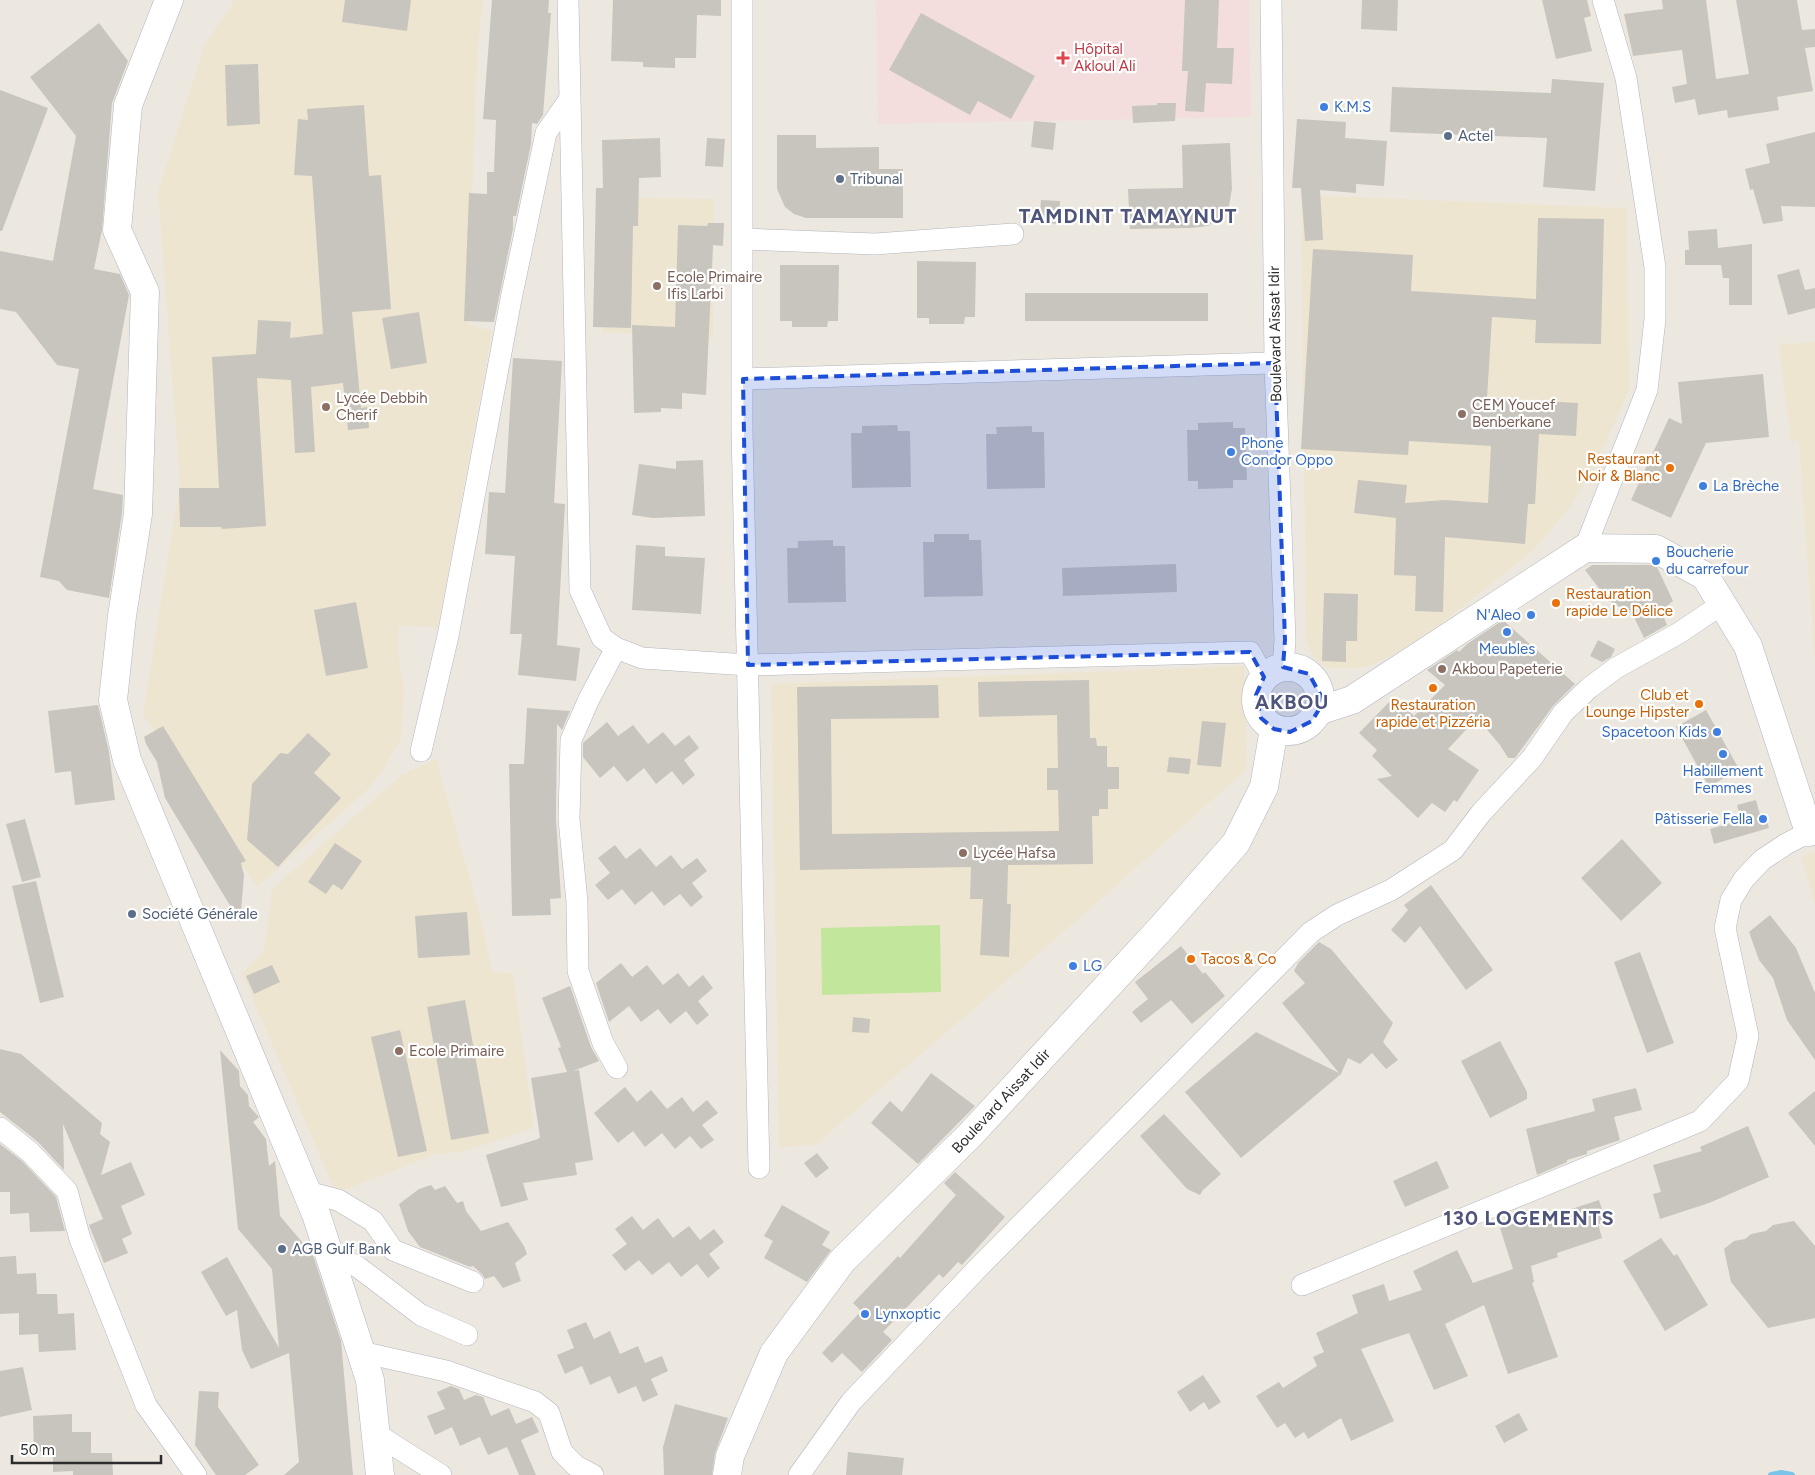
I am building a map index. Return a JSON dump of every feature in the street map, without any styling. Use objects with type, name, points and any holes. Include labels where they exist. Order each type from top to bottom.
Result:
[{"type":"street","points":[[169,0],[128,105],[117,230],[145,292],[138,514],[122,616],[113,700],[127,760],[307,1192],[328,1252],[370,1380],[380,1475]]},
{"type":"street","points":[[568,0],[580,590],[602,638],[616,648],[642,658],[748,665],[1250,652],[1273,672]]},
{"type":"street","points":[[742,0],[743,379],[758,1168]]},
{"type":"street","name":"Boulevard Aïssat Idir","points":[[1271,0],[1275,363],[1285,640],[1273,672]]},
{"type":"street","points":[[1585,548],[1647,390],[1655,319],[1655,267],[1626,78],[1602,0]]},
{"type":"street","points":[[421,751],[448,636],[512,299],[546,133],[569,100]]},
{"type":"street","points":[[743,239],[808,243],[875,244],[1013,234]]},
{"type":"street","points":[[743,379],[1275,363]]},
{"type":"street","points":[[1302,1285],[1700,1121],[1738,1082],[1748,1036],[1724,928],[1731,900],[1744,878],[1762,860],[1786,844],[1812,831],[1748,646],[1705,576],[1656,549],[1585,548],[1352,700],[1318,711]]},
{"type":"street","points":[[799,1475],[851,1402],[977,1269],[1305,937],[1337,916],[1390,890],[1453,850],[1482,813],[1532,758],[1563,713],[1589,688],[1616,668],[1678,633],[1722,604]]},
{"type":"street","points":[[616,648],[588,699],[571,740],[569,818],[577,902],[578,971],[603,1043],[618,1068]]},
{"type":"street","points":[[1292,667],[1303,670],[1316,683],[1320,694],[1318,711],[1306,726],[1290,732],[1274,729],[1261,718],[1256,708],[1256,695],[1273,672],[1292,667]]},
{"type":"street","name":"Boulevard Aissat Idir","points":[[727,1475],[730,1456],[774,1353],[842,1261],[970,1135],[1236,843],[1264,787],[1274,729]]},
{"type":"street","points":[[0,1128],[30,1152],[67,1191],[80,1239],[146,1405],[196,1475]]},
{"type":"street","points":[[307,1192],[338,1200],[373,1221],[394,1250],[472,1282]]},
{"type":"street","points":[[328,1252],[358,1267],[421,1316],[467,1335]]},
{"type":"street","points":[[361,1352],[446,1371],[535,1402],[549,1414],[562,1452],[576,1466],[593,1475]]},
{"type":"street","points":[[376,1434],[437,1474]]},
{"type":"highlighted area","points":[[1275,363],[1285,640],[1283,667],[1309,674],[1320,694],[1318,711],[1312,721],[1290,732],[1274,729],[1261,718],[1256,695],[1264,677],[1250,652],[748,665],[743,379]]},
{"type":"shaded area","name":"Lycée Debbih Cherif","points":[[235,0],[483,0],[477,53],[468,324],[492,331],[438,627],[399,626],[399,660],[404,688],[401,738],[382,772],[366,791],[257,887],[143,714],[180,483],[158,192],[204,46]]},
{"type":"shaded area","name":"Hôpital Akloul Ali","points":[[876,0],[1249,0],[1251,117],[878,124]]},
{"type":"shaded area","name":"CEM Youcef Benberkane","points":[[1301,195],[1627,208],[1629,391],[1595,466],[1571,505],[1535,549],[1442,623],[1408,646],[1373,665],[1357,668],[1329,668],[1317,661],[1306,643]]},
{"type":"shaded area","name":"Ecole Primaire Ifis Larbi","points":[[636,198],[714,199],[713,338],[602,332],[599,241],[633,237]]},
{"type":"shaded area","points":[[1815,342],[1815,665],[1799,441],[1791,441],[1779,344]]},
{"type":"shaded area","name":"Lycée Hafsa","points":[[1244,666],[1247,769],[1075,922],[815,1145],[779,1147],[771,684]]},
{"type":"shaded area","name":"Ecole Primaire","points":[[436,759],[479,911],[492,971],[513,974],[534,1128],[461,1152],[436,1154],[336,1193],[242,974],[264,952],[272,889],[402,775]]},
{"type":"shaded area","points":[[1815,852],[1815,904],[1801,856]]},
{"type":"green space","points":[[940,925],[941,992],[822,995],[821,928]]},
{"type":"building","points":[[345,0],[411,0],[407,31],[342,22]]},
{"type":"building","points":[[492,0],[549,0],[548,13],[551,13],[543,115],[537,124],[532,123],[531,144],[516,216],[513,216],[513,229],[494,322],[464,321],[469,193],[487,194],[487,172],[494,172],[496,120],[483,119]]},
{"type":"building","points":[[613,0],[721,0],[721,16],[697,15],[696,58],[675,58],[675,68],[643,67],[643,62],[611,61]]},
{"type":"building","points":[[1185,0],[1219,0],[1217,48],[1234,48],[1232,84],[1206,83],[1204,112],[1185,111],[1188,71],[1182,71]]},
{"type":"building","points":[[1362,0],[1398,0],[1397,31],[1361,29]]},
{"type":"building","points":[[1542,0],[1587,0],[1591,16],[1584,18],[1592,51],[1556,59]]},
{"type":"building","points":[[1662,0],[1706,0],[1716,79],[1749,74],[1736,0],[1797,0],[1802,30],[1815,29],[1815,47],[1805,48],[1813,91],[1777,97],[1779,110],[1728,118],[1727,110],[1698,115],[1695,99],[1675,103],[1672,87],[1687,84],[1682,50],[1633,56],[1624,14],[1663,9]]},
{"type":"building","points":[[921,13],[1035,76],[1011,119],[978,101],[970,115],[889,70]]},
{"type":"building","points":[[99,23],[128,61],[112,103],[102,230],[94,269],[120,274],[129,295],[93,489],[123,495],[109,598],[67,590],[59,581],[40,577],[79,369],[57,365],[16,312],[0,309],[0,251],[53,261],[76,136],[30,77]]},
{"type":"building","points":[[258,64],[260,124],[227,126],[225,65]]},
{"type":"building","points":[[1552,79],[1604,83],[1595,191],[1543,187],[1547,138],[1390,132],[1392,87],[1551,93]]},
{"type":"building","points":[[0,90],[48,108],[2,231],[0,231]]},
{"type":"building","points":[[1157,103],[1176,103],[1175,121],[1133,123],[1132,106],[1157,105]]},
{"type":"building","points":[[364,105],[369,176],[381,175],[391,309],[352,312],[361,408],[367,407],[369,428],[348,430],[343,383],[311,387],[315,452],[295,453],[291,380],[257,378],[266,526],[222,529],[221,527],[180,527],[179,488],[219,488],[212,357],[256,354],[258,320],[291,322],[290,338],[323,334],[312,176],[294,175],[298,119],[308,120],[307,109]]},
{"type":"building","points":[[1297,119],[1346,122],[1345,138],[1387,141],[1384,186],[1356,184],[1356,193],[1320,190],[1323,240],[1305,241],[1301,188],[1292,188]]},
{"type":"building","points":[[1034,121],[1056,123],[1053,150],[1031,147]]},
{"type":"building","points":[[1815,132],[1815,207],[1781,206],[1783,221],[1763,224],[1753,189],[1750,190],[1745,169],[1770,163],[1766,144]]},
{"type":"building","name":"Tribunal","points":[[777,135],[816,135],[816,148],[879,147],[879,169],[903,169],[903,218],[806,218],[794,214],[785,207],[777,189]]},
{"type":"building","points":[[660,138],[661,177],[639,178],[638,226],[633,226],[631,328],[593,327],[596,188],[603,188],[602,140]]},
{"type":"building","points":[[707,138],[725,139],[723,167],[705,166]]},
{"type":"building","points":[[1230,143],[1232,189],[1229,206],[1220,218],[1208,226],[1130,229],[1128,189],[1183,188],[1182,145]]},
{"type":"building","points":[[1041,200],[1060,201],[1059,224],[1039,223]]},
{"type":"building","points":[[1538,218],[1604,219],[1601,344],[1535,343],[1536,320],[1492,317],[1487,398],[1578,403],[1576,436],[1539,434],[1535,504],[1528,504],[1525,544],[1445,537],[1443,612],[1415,611],[1416,576],[1394,575],[1396,518],[1354,513],[1358,480],[1407,485],[1405,503],[1445,500],[1488,503],[1491,446],[1409,441],[1408,455],[1301,449],[1313,249],[1413,255],[1411,291],[1536,299]]},
{"type":"building","points":[[708,223],[724,223],[723,246],[713,245],[706,395],[682,393],[682,409],[661,408],[661,412],[634,413],[632,325],[675,327],[678,225],[707,226]]},
{"type":"building","points":[[1717,229],[1718,248],[1752,244],[1752,305],[1729,305],[1729,278],[1723,278],[1721,265],[1685,265],[1685,250],[1689,250],[1688,231]]},
{"type":"building","points":[[917,261],[976,262],[975,317],[965,317],[964,324],[929,324],[929,318],[917,318]]},
{"type":"building","points":[[780,265],[839,265],[838,321],[828,321],[827,327],[792,327],[792,321],[780,321]]},
{"type":"building","points":[[1799,269],[1805,290],[1815,288],[1815,308],[1788,315],[1777,275]]},
{"type":"building","points":[[1025,293],[1208,293],[1208,321],[1025,321]]},
{"type":"building","points":[[419,312],[427,363],[391,369],[382,318]]},
{"type":"building","points":[[513,358],[562,361],[554,503],[565,504],[557,645],[580,648],[576,681],[518,675],[522,634],[510,634],[515,556],[485,554],[489,492],[505,493]]},
{"type":"building","points":[[1763,374],[1769,437],[1706,443],[1671,518],[1631,500],[1669,418],[1682,424],[1678,382]]},
{"type":"building","points":[[1233,422],[1233,428],[1245,428],[1247,480],[1233,480],[1233,488],[1198,489],[1198,481],[1188,481],[1187,430],[1198,430],[1198,423]]},
{"type":"building","points":[[897,425],[898,431],[910,431],[911,487],[852,488],[851,433],[862,433],[862,426]]},
{"type":"building","points":[[1032,426],[1032,432],[1044,432],[1045,488],[987,489],[986,434],[997,434],[996,427]]},
{"type":"building","points":[[703,460],[705,516],[653,518],[632,515],[639,464],[676,469],[676,461]]},
{"type":"building","points":[[934,534],[969,534],[969,540],[981,540],[983,596],[924,597],[923,542],[934,542]]},
{"type":"building","points":[[833,540],[833,546],[845,546],[846,602],[788,603],[787,548],[798,548],[798,541]]},
{"type":"building","points":[[636,545],[665,547],[665,556],[705,558],[701,614],[632,610]]},
{"type":"building","points":[[1176,564],[1177,592],[1063,596],[1062,568]]},
{"type":"building","points":[[1592,565],[1652,565],[1657,567],[1673,601],[1661,611],[1667,625],[1644,638],[1633,615],[1608,600],[1585,570]]},
{"type":"building","points":[[1324,593],[1358,594],[1357,641],[1346,641],[1346,662],[1322,661]]},
{"type":"building","points":[[356,602],[368,668],[326,676],[314,610]]},
{"type":"building","points":[[1503,620],[1575,684],[1553,706],[1515,758],[1508,758],[1500,745],[1477,718],[1448,749],[1479,770],[1457,802],[1454,800],[1445,812],[1432,803],[1418,818],[1377,779],[1392,776],[1372,756],[1377,750],[1359,733],[1394,697],[1414,716],[1445,685],[1427,670],[1457,650],[1459,652],[1467,644]]},
{"type":"building","points":[[1598,640],[1615,649],[1611,657],[1602,662],[1590,656]]},
{"type":"building","points":[[1089,680],[1090,738],[1096,738],[1097,746],[1107,746],[1107,767],[1119,767],[1119,789],[1108,789],[1108,809],[1099,809],[1099,816],[1092,816],[1093,864],[1008,865],[1007,904],[1011,904],[1009,957],[980,955],[983,899],[970,899],[971,867],[800,870],[797,687],[938,685],[939,718],[831,719],[832,834],[1059,831],[1058,790],[1047,790],[1047,768],[1058,768],[1057,715],[979,717],[978,682]]},
{"type":"building","points":[[98,705],[109,752],[115,800],[75,805],[71,771],[55,773],[48,711]]},
{"type":"building","points":[[527,708],[570,711],[562,730],[557,724],[556,819],[561,898],[550,899],[551,915],[512,916],[509,764],[524,764]]},
{"type":"building","points":[[1706,710],[1739,769],[1709,787],[1676,727]]},
{"type":"building","points":[[1202,721],[1226,723],[1221,767],[1197,765]]},
{"type":"building","points":[[607,722],[618,736],[633,725],[648,744],[663,732],[675,746],[689,735],[699,748],[684,760],[695,775],[683,785],[672,771],[656,784],[644,768],[627,782],[614,766],[600,778],[583,757],[583,743]]},
{"type":"building","points":[[163,726],[246,861],[241,863],[244,875],[240,922],[165,798],[157,762],[144,737]]},
{"type":"building","points":[[308,733],[331,754],[314,773],[341,798],[278,867],[247,840],[252,784],[280,753],[288,754]]},
{"type":"building","points":[[1169,757],[1191,759],[1189,774],[1167,772]]},
{"type":"building","points":[[1756,800],[1760,815],[1765,814],[1769,828],[1714,844],[1710,829],[1741,820],[1737,805]]},
{"type":"building","points":[[25,819],[41,877],[22,882],[6,824]]},
{"type":"building","points":[[1622,839],[1662,883],[1621,921],[1581,878]]},
{"type":"building","points":[[335,843],[362,861],[342,890],[333,884],[326,894],[308,882]]},
{"type":"building","points":[[615,845],[626,859],[640,848],[656,867],[671,855],[682,869],[697,858],[707,871],[692,883],[703,897],[691,907],[680,894],[664,906],[652,891],[635,905],[622,889],[608,900],[595,885],[610,873],[598,858]]},
{"type":"building","points":[[36,881],[64,997],[40,1003],[12,886]]},
{"type":"building","points":[[1431,885],[1493,970],[1466,990],[1420,926],[1405,943],[1391,930],[1408,910],[1404,905]]},
{"type":"building","points":[[467,912],[470,955],[418,958],[415,916]]},
{"type":"building","points":[[1770,915],[1796,948],[1815,993],[1815,1060],[1787,1020],[1773,978],[1759,960],[1749,932]]},
{"type":"building","points":[[1319,942],[1331,949],[1393,1023],[1383,1042],[1398,1060],[1386,1069],[1372,1053],[1360,1064],[1348,1058],[1341,1074],[1241,1158],[1185,1092],[1256,1032],[1339,1073],[1282,1003],[1305,983],[1294,971],[1298,963]]},
{"type":"building","points":[[1181,946],[1203,974],[1205,972],[1225,996],[1192,1024],[1171,1000],[1141,1023],[1132,1012],[1148,999],[1135,982]]},
{"type":"building","points":[[1640,952],[1674,1043],[1647,1053],[1614,962]]},
{"type":"building","points":[[621,963],[632,977],[647,965],[663,985],[678,973],[689,987],[703,975],[713,988],[698,1001],[709,1015],[697,1025],[686,1011],[670,1024],[658,1009],[641,1022],[629,1006],[609,1022],[596,983]]},
{"type":"building","points":[[272,965],[280,982],[254,994],[246,976]]},
{"type":"building","points":[[570,986],[591,1047],[599,1061],[573,1071],[579,1070],[593,1160],[575,1163],[577,1175],[523,1183],[528,1200],[501,1207],[486,1155],[540,1137],[531,1078],[567,1072],[558,1048],[561,1047],[542,998]]},
{"type":"building","points":[[465,1000],[489,1133],[451,1140],[427,1007]]},
{"type":"building","points":[[853,1017],[870,1019],[869,1033],[852,1032]]},
{"type":"building","points":[[400,1030],[427,1151],[398,1157],[371,1037]]},
{"type":"building","points":[[1500,1041],[1527,1092],[1527,1099],[1490,1118],[1461,1061]]},
{"type":"building","points":[[0,1049],[21,1054],[102,1123],[100,1134],[110,1142],[101,1175],[131,1162],[145,1195],[121,1206],[132,1234],[122,1239],[128,1253],[104,1263],[89,1225],[103,1219],[63,1124],[64,1170],[38,1142],[0,1112]]},
{"type":"building","name":"AGB Gulf Bank","points":[[220,1050],[239,1071],[240,1086],[248,1095],[249,1106],[259,1117],[253,1122],[266,1139],[269,1166],[275,1161],[280,1216],[313,1255],[341,1341],[353,1475],[284,1475],[299,1462],[289,1353],[251,1369],[242,1350],[237,1310],[226,1316],[201,1272],[227,1257],[279,1348],[272,1269],[238,1229]]},
{"type":"building","points":[[931,1073],[975,1106],[918,1164],[871,1123],[890,1101],[902,1112]]},
{"type":"building","points":[[625,1087],[637,1102],[651,1090],[667,1109],[682,1097],[693,1112],[707,1100],[718,1113],[702,1125],[714,1140],[701,1149],[690,1136],[675,1149],[662,1133],[645,1147],[633,1131],[618,1143],[594,1113]]},
{"type":"building","points":[[1636,1088],[1642,1110],[1614,1117],[1620,1140],[1587,1151],[1587,1154],[1567,1160],[1567,1162],[1537,1175],[1526,1129],[1595,1111],[1592,1099]]},
{"type":"building","points":[[1815,1091],[1815,1146],[1788,1113]]},
{"type":"building","points":[[1164,1114],[1221,1174],[1200,1195],[1187,1189],[1140,1136]]},
{"type":"building","points":[[1748,1126],[1769,1177],[1709,1203],[1660,1219],[1653,1194],[1661,1192],[1653,1165],[1702,1151],[1700,1147]]},
{"type":"building","points":[[0,1144],[22,1161],[56,1197],[65,1231],[30,1232],[29,1213],[10,1214],[10,1192],[0,1192]]},
{"type":"building","points":[[817,1153],[829,1168],[816,1178],[804,1163]]},
{"type":"building","points":[[1437,1161],[1449,1188],[1405,1207],[1393,1181]]},
{"type":"building","points":[[955,1172],[1005,1217],[962,1265],[958,1262],[943,1278],[939,1274],[883,1332],[892,1340],[862,1372],[842,1353],[832,1363],[822,1353],[861,1311],[853,1303],[898,1256],[900,1258],[956,1195],[944,1183]]},
{"type":"building","points":[[431,1185],[435,1190],[445,1186],[457,1203],[463,1201],[466,1211],[481,1231],[508,1222],[524,1246],[527,1254],[515,1263],[521,1281],[503,1288],[494,1276],[485,1279],[473,1266],[470,1267],[420,1247],[408,1231],[399,1204],[419,1189]]},
{"type":"building","points":[[1599,1200],[1606,1222],[1598,1224],[1602,1238],[1557,1253],[1558,1257],[1531,1266],[1534,1282],[1532,1283],[1558,1357],[1508,1374],[1484,1305],[1445,1324],[1468,1376],[1434,1390],[1409,1333],[1361,1349],[1394,1421],[1351,1441],[1341,1418],[1308,1439],[1304,1432],[1295,1438],[1285,1423],[1277,1428],[1256,1396],[1279,1382],[1283,1388],[1317,1366],[1313,1357],[1324,1352],[1316,1333],[1358,1313],[1352,1295],[1384,1284],[1389,1301],[1422,1290],[1413,1271],[1457,1250],[1473,1283],[1513,1269],[1500,1228],[1531,1218],[1532,1222]]},
{"type":"building","points":[[782,1205],[830,1232],[822,1245],[831,1250],[807,1282],[764,1258],[773,1241],[764,1236]]},
{"type":"building","points":[[632,1216],[643,1230],[658,1218],[673,1238],[689,1226],[700,1240],[714,1229],[724,1242],[709,1254],[720,1268],[708,1278],[697,1264],[681,1277],[669,1262],[652,1275],[639,1260],[625,1271],[612,1255],[627,1244],[615,1229]]},
{"type":"building","points":[[1794,1221],[1815,1246],[1815,1318],[1768,1328],[1731,1282],[1724,1249],[1734,1241],[1745,1239],[1751,1234],[1766,1231],[1773,1225]]},
{"type":"building","points":[[1661,1238],[1674,1256],[1677,1254],[1708,1305],[1665,1331],[1623,1261]]},
{"type":"building","points":[[16,1256],[17,1274],[36,1273],[37,1294],[57,1294],[58,1314],[74,1313],[76,1350],[39,1352],[38,1334],[19,1335],[19,1313],[0,1314],[0,1257]]},
{"type":"building","points":[[586,1322],[594,1339],[610,1331],[620,1354],[638,1346],[645,1363],[662,1356],[668,1371],[651,1379],[658,1395],[643,1402],[636,1386],[618,1394],[610,1376],[590,1385],[582,1366],[565,1374],[557,1355],[574,1348],[567,1330]]},
{"type":"building","points":[[23,1367],[32,1410],[0,1417],[0,1371]]},
{"type":"building","points":[[1203,1375],[1221,1402],[1209,1410],[1204,1402],[1190,1412],[1177,1392]]},
{"type":"building","points":[[451,1386],[459,1389],[464,1400],[476,1395],[483,1397],[491,1416],[509,1408],[516,1424],[532,1417],[539,1432],[521,1440],[536,1475],[519,1475],[507,1447],[488,1455],[480,1437],[460,1446],[452,1427],[435,1435],[427,1416],[445,1409],[437,1392]]},
{"type":"building","points":[[199,1391],[219,1392],[218,1407],[259,1465],[245,1475],[216,1475],[195,1445]]},
{"type":"building","points":[[675,1404],[728,1418],[715,1453],[712,1475],[664,1475],[663,1447]]},
{"type":"building","points":[[1519,1413],[1528,1430],[1504,1443],[1495,1426]]},
{"type":"building","points":[[72,1414],[72,1432],[91,1432],[91,1453],[112,1453],[113,1475],[73,1475],[73,1471],[53,1472],[53,1451],[34,1452],[33,1416]]},
{"type":"building","points":[[848,1452],[904,1458],[902,1475],[846,1475]]},
{"type":"waterway","points":[[1771,1475],[1781,1473],[1792,1475]]},
{"type":"place","name":"Hôpital Akloul Ali","points":[[1063,58]]},
{"type":"place","name":"K.M.S","points":[[1324,107]]},
{"type":"place","name":"Actel","points":[[1448,136]]},
{"type":"place","name":"Tribunal","points":[[840,179]]},
{"type":"place","name":"Ecole Primaire Ifis Larbi","points":[[657,286]]},
{"type":"place","name":"Lycée Debbih Cherif","points":[[326,407]]},
{"type":"place","name":"CEM Youcef Benberkane","points":[[1462,414]]},
{"type":"place","name":"Phone Condor Oppo","points":[[1231,452]]},
{"type":"place","name":"Restaurant Noir & Blanc","points":[[1670,468]]},
{"type":"place","name":"La Brèche","points":[[1703,486]]},
{"type":"place","name":"Boucherie du carrefour","points":[[1656,561]]},
{"type":"place","name":"Restauration rapide Le Délice","points":[[1556,603]]},
{"type":"place","name":"N'Aleo","points":[[1531,615]]},
{"type":"place","name":"Meubles","points":[[1507,632]]},
{"type":"place","name":"Akbou Papeterie","points":[[1442,669]]},
{"type":"place","name":"Restauration rapide et Pizzéria","points":[[1433,688]]},
{"type":"place","name":"Club et Lounge Hipster","points":[[1699,704]]},
{"type":"place","name":"Spacetoon Kids","points":[[1717,732]]},
{"type":"place","name":"Habillement Femmes","points":[[1723,754]]},
{"type":"place","name":"Pâtisserie Fella","points":[[1763,819]]},
{"type":"place","name":"Lycée Hafsa","points":[[963,853]]},
{"type":"place","name":"Société Générale","points":[[132,914]]},
{"type":"place","name":"Tacos & Co","points":[[1191,959]]},
{"type":"place","name":"LG","points":[[1073,966]]},
{"type":"place","name":"Ecole Primaire","points":[[399,1051]]},
{"type":"place","name":"AGB Gulf Bank","points":[[282,1249]]},
{"type":"place","name":"Lynxoptic","points":[[865,1314]]},
{"type":"district","name":"TAMDINT TAMAYNUT","points":[[1128,216]]},
{"type":"district","name":"AKBOU","points":[[1292,702]]},
{"type":"district","name":"130 LOGEMENTS","points":[[1529,1218]]}]
